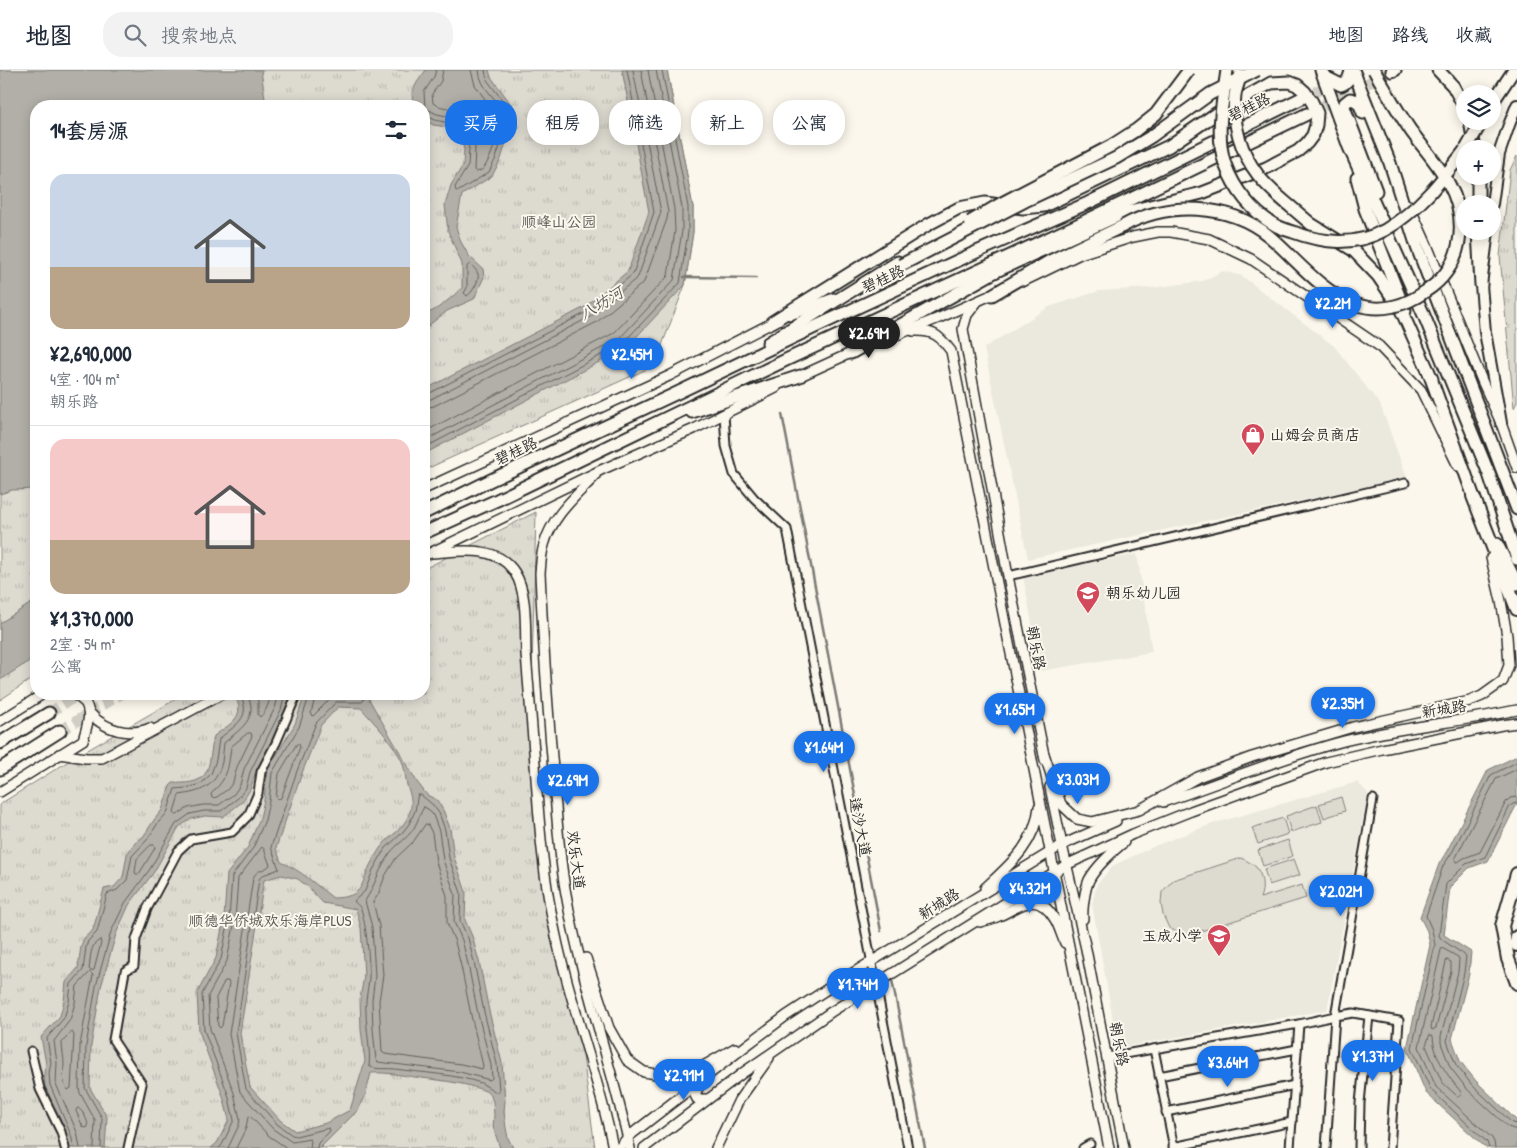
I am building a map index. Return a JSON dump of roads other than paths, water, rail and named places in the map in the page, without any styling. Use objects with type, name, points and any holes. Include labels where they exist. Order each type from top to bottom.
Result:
[{"type":"highway","points":[[1473,496],[1517,609]]},
{"type":"highway","points":[[1517,874],[1502,926],[1508,959],[1517,983]]},
{"type":"highway","points":[[1517,937],[1517,945]]},
{"type":"main road","points":[[726,369],[848,292],[1002,202],[1123,138],[1156,114],[1189,70]]},
{"type":"main road","points":[[1227,70],[1220,122],[1221,145],[1225,164],[1241,194],[1256,211],[1276,226],[1310,238],[1342,242],[1384,230],[1416,207],[1430,193],[1456,160]]},
{"type":"main road","points":[[1243,70],[1235,95],[1235,112],[1240,140],[1251,165],[1259,176],[1291,207],[1311,224],[1352,250],[1378,276],[1401,310],[1432,379]]},
{"type":"main road","points":[[900,263],[1116,158],[1152,136],[1210,94],[1257,70]]},
{"type":"main road","points":[[1321,71],[1327,78],[1341,85],[1349,79],[1352,70]]},
{"type":"main road","points":[[1352,70],[1390,163],[1418,247]]},
{"type":"main road","points":[[992,295],[1050,260],[1123,226],[1156,213],[1190,209],[1216,212],[1240,219],[1254,226],[1269,236],[1320,283],[1354,304],[1381,308],[1392,307],[1406,303],[1419,296],[1432,288],[1443,277],[1456,255],[1460,215],[1456,200],[1448,184],[1398,112],[1374,70]]},
{"type":"main road","points":[[1438,70],[1456,92]]},
{"type":"main road","points":[[1501,90],[1514,70]]},
{"type":"main road","points":[[1321,71],[1349,147],[1423,313],[1489,474],[1517,559]]},
{"type":"main road","points":[[772,322],[929,224],[958,208],[985,203],[1023,208],[1044,206],[1169,146],[1217,113],[1271,83],[1289,82],[1305,92],[1312,102],[1317,113],[1313,135],[1303,147],[1266,168],[1202,193],[1126,212],[992,273]]},
{"type":"main road","name":"碧桂路","points":[[430,510],[972,254],[1088,203],[1300,99]]},
{"type":"main road","points":[[1391,239],[1375,186],[1344,108],[1345,103],[1350,100],[1359,102],[1418,247],[1517,509]]},
{"type":"main road","points":[[1493,195],[1499,154],[1517,105]]},
{"type":"main road","points":[[430,530],[1307,114]]},
{"type":"main road","points":[[1349,147],[1365,209],[1432,379],[1473,496],[1517,584]]},
{"type":"main road","points":[[852,353],[992,273],[1054,234]]},
{"type":"main road","points":[[1478,240],[1485,332],[1501,423]]},
{"type":"main road","points":[[1481,285],[1487,240]]},
{"type":"main road","points":[[648,426],[800,376]]},
{"type":"main road","points":[[0,743],[49,712]]},
{"type":"main road","points":[[0,768],[60,731]]},
{"type":"street","points":[[1390,163],[1428,245],[1501,423],[1517,468]]},
{"type":"street","points":[[430,553],[601,470],[724,414],[800,376],[1028,280],[1080,254],[1133,236],[1158,232],[1171,232],[1209,239],[1251,259],[1380,346],[1421,390],[1473,496],[1494,566],[1506,627],[1510,665],[1503,681],[1482,696],[1470,701],[1353,727],[1252,757],[1198,777],[1140,810],[1092,822],[1077,819],[1061,804],[1044,754]]},
{"type":"street","points":[[430,486],[669,376],[772,322],[848,292]]},
{"type":"street","name":"朝乐路","points":[[977,302],[967,315],[963,329],[1008,576],[1066,865],[1108,1056],[1124,1148]]},
{"type":"street","name":"朝乐路","points":[[907,332],[923,331],[940,337],[951,351],[1109,1148]]},
{"type":"street","points":[[956,378],[958,363],[961,360],[966,361],[971,374]]},
{"type":"street","name":"逢沙大道","points":[[724,414],[726,446],[734,474],[754,498],[787,529],[908,1148]]},
{"type":"street","name":"欢乐大道","points":[[601,470],[564,508],[552,526],[544,546],[540,573],[560,847],[569,909],[630,1148]]},
{"type":"street","points":[[1008,576],[1405,483]]},
{"type":"street","points":[[430,555],[476,550],[490,554],[504,561],[515,572],[520,583],[524,612],[530,713],[541,840],[550,909],[563,966],[613,1148]]},
{"type":"street","points":[[0,721],[33,700]]},
{"type":"street","points":[[0,792],[82,740],[88,724],[88,711],[86,703],[82,700]]},
{"type":"street","points":[[60,754],[86,758],[102,758],[204,700]]},
{"type":"street","points":[[88,711],[100,722],[116,730],[131,732],[147,730],[209,700]]},
{"type":"street","points":[[128,1148],[142,1084],[113,1040],[125,971],[134,966],[136,939],[147,909],[178,851],[191,840],[232,832],[248,816],[258,793],[261,772],[295,700]]},
{"type":"street","name":"新城路","points":[[619,1148],[628,1137],[703,1079],[768,1030],[838,982],[1062,845],[1140,810],[1289,757],[1345,741],[1517,710]]},
{"type":"street","points":[[530,713],[549,712]]},
{"type":"street","name":"新城路","points":[[644,1148],[708,1099],[831,1012],[1066,865],[1133,834],[1326,762],[1502,724],[1517,723]]},
{"type":"street","points":[[970,902],[1018,857],[1029,841],[1038,820],[1040,797]]},
{"type":"street","points":[[1326,1148],[1335,1016],[1373,799]]},
{"type":"street","points":[[1086,949],[1082,911],[1089,880],[1110,854],[1133,834]]},
{"type":"street","points":[[973,924],[1001,916],[1024,903],[1033,902],[1040,904],[1050,911],[1055,919],[1072,956]]},
{"type":"street","points":[[569,909],[609,1028],[627,1060],[644,1072],[668,1076],[693,1072],[768,1030]]},
{"type":"street","points":[[1108,1056],[1353,1013],[1399,1021],[1390,1148]]},
{"type":"street","points":[[1359,1148],[1360,1103],[1369,1016]]},
{"type":"street","points":[[1290,1148],[1299,1024]]},
{"type":"street","points":[[1154,1049],[1174,1147],[1292,1122]]},
{"type":"street","points":[[1159,1076],[1297,1049]]},
{"type":"street","points":[[31,1051],[40,1089],[61,1132],[65,1148]]},
{"type":"street","points":[[716,1148],[739,1100],[772,1053]]},
{"type":"street","points":[[592,1067],[608,1061]]},
{"type":"street","points":[[703,1079],[695,1095],[696,1100],[708,1099]]},
{"type":"street","points":[[1166,1112],[1295,1085]]},
{"type":"water","points":[[0,70],[261,70],[265,100],[30,100],[30,489],[12,490],[0,494]]},
{"type":"water","points":[[426,70],[489,70],[491,77],[508,100],[445,100],[445,127],[430,123],[430,100],[413,100],[413,92]]},
{"type":"water","points":[[622,70],[667,70],[673,100],[628,100]]},
{"type":"water","name":"八坊河","points":[[681,144],[693,207],[693,232],[685,285],[626,348],[430,451],[430,387],[585,307],[628,271],[649,212],[636,145]]},
{"type":"water","points":[[463,145],[505,145],[501,159],[492,176],[462,195],[456,227],[461,242],[469,256],[483,269],[484,277],[474,299],[447,311],[430,324],[430,312],[462,288],[462,264],[448,231],[445,205],[451,185],[463,165]]},
{"type":"water","points":[[30,604],[30,661],[0,680],[0,623]]},
{"type":"water","points":[[237,700],[289,700],[286,711],[255,774],[250,790],[242,802],[223,817],[205,816],[191,819],[179,827],[154,872],[129,905],[116,934],[101,987],[91,1046],[90,1088],[107,1117],[105,1148],[69,1148],[66,1136],[45,1086],[44,1072],[46,1064],[41,1037],[60,1016],[66,982],[78,968],[81,946],[84,938],[93,930],[104,889],[114,887],[123,877],[127,854],[135,843],[143,837],[162,810],[170,786],[173,783],[196,781],[206,772],[214,736],[235,719],[238,714]]},
{"type":"water","points":[[303,700],[369,700],[417,782],[427,795],[437,800],[450,828],[454,857],[466,892],[465,920],[479,961],[502,1063],[506,1128],[513,1148],[500,1148],[493,1127],[493,1102],[490,1093],[456,1083],[396,1074],[371,1073],[365,1097],[358,1110],[320,1148],[211,1148],[217,1143],[229,1120],[223,1096],[199,1031],[197,993],[216,958],[224,918],[227,874],[248,847],[260,818],[267,771],[295,724]],"holes":[[[338,707],[361,708],[388,739],[402,762],[410,795],[410,812],[400,829],[380,849],[357,892],[352,895],[333,898],[302,873],[281,862],[276,848],[321,725]],[[281,875],[298,879],[323,903],[356,909],[361,928],[364,976],[360,999],[365,1061],[350,1110],[326,1123],[295,1131],[281,1121],[250,1087],[240,1033],[264,880]]]},
{"type":"water","points":[[1517,756],[1517,804],[1488,861],[1469,868],[1450,887],[1444,935],[1471,952],[1469,974],[1452,1039],[1460,1061],[1476,1081],[1517,1121],[1517,1148],[1486,1148],[1426,1093],[1407,1048],[1430,945],[1427,931],[1420,917],[1439,864],[1488,770]]},
{"type":"waterway","points":[[684,277],[756,278]]},
{"type":"waterway","points":[[782,414],[881,931]]},
{"type":"waterway","points":[[892,980],[925,1148]]},
{"type":"tunnel","points":[[1300,99],[1361,70]]},
{"type":"tunnel","points":[[1308,113],[1392,71]]},
{"type":"tunnel","points":[[49,713],[70,700]]},
{"type":"tunnel","points":[[60,731],[111,700]]},
{"type":"place","name":"山姆会员商店","points":[[1253,456]]},
{"type":"place","name":"朝乐幼儿园","points":[[1088,614]]},
{"type":"place","name":"玉成小学","points":[[1219,957]]},
{"type":"park label","name":"顺峰山公园","points":[[559,222]]},
{"type":"park label","name":"顺德华侨城欢乐海岸PLUS","points":[[270,921]]}]
